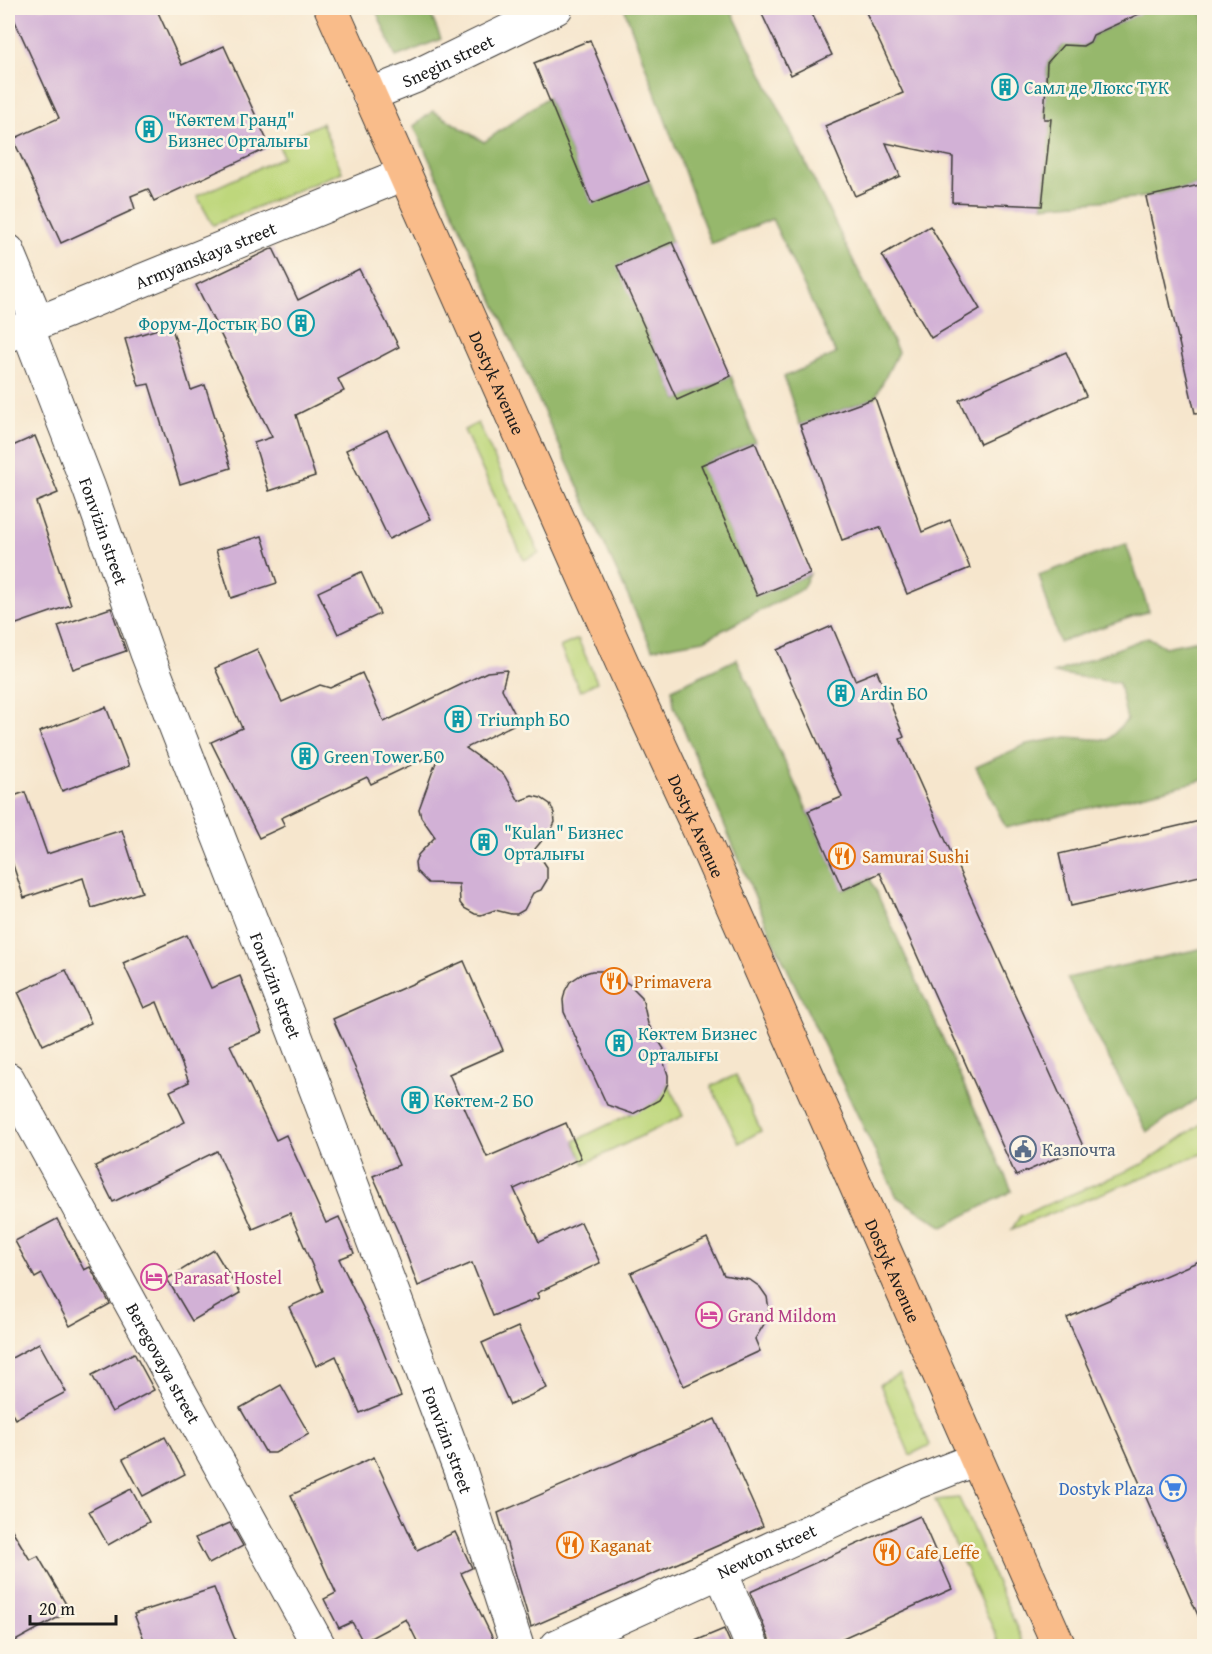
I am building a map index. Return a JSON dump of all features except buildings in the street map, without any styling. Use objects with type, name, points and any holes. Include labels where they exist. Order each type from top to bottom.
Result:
[{"type":"main road","name":"Dostyk Avenue","points":[[331,8],[631,684],[700,832],[1059,1647]]},
{"type":"street","name":"Snegin street","points":[[369,95],[556,8]]},
{"type":"street","name":"Armyanskaya street","points":[[24,328],[404,174]]},
{"type":"street","name":"Fonvizin street","points":[[8,251],[24,328],[89,488],[147,653],[460,1470],[517,1647]]},
{"type":"street","name":"Beregovaya street","points":[[8,1079],[319,1647]]},
{"type":"street","name":"Newton street","points":[[557,1647],[915,1484],[976,1459]]},
{"type":"street","points":[[721,1572],[752,1647]]},
{"type":"green space","points":[[375,8],[428,8],[441,39],[396,57]]},
{"type":"green space","points":[[624,8],[730,8],[898,352],[875,398],[800,425],[784,377],[836,354],[772,219],[711,244]]},
{"type":"green space","points":[[1150,8],[1198,8],[1204,17],[1204,184],[1146,197],[1042,206],[1050,119],[1044,119],[1047,63],[1070,37],[1083,46],[1090,42],[1093,35]]},
{"type":"green space","points":[[548,97],[592,203],[649,181],[672,242],[618,266],[677,400],[731,376],[755,442],[702,465],[757,595],[810,574],[802,589],[704,640],[652,649],[414,126],[433,111],[484,142]]},
{"type":"green space","points":[[322,123],[342,172],[213,225],[197,196],[283,157],[278,143]]},
{"type":"green space","points":[[478,423],[539,553],[524,560],[464,430]]},
{"type":"green space","points":[[1126,544],[1149,611],[1059,642],[1039,575]]},
{"type":"green space","points":[[1148,637],[1165,647],[1204,639],[1204,780],[1006,828],[976,767],[1027,744],[1067,737],[1108,740],[1127,720],[1119,683],[1054,673]]},
{"type":"green space","points":[[578,639],[597,682],[580,691],[560,647]]},
{"type":"green space","points":[[737,659],[844,890],[870,878],[1012,1191],[943,1227],[897,1197],[772,937],[674,706],[672,689]]},
{"type":"green space","points":[[1204,948],[1204,1094],[1147,1132],[1067,978]]},
{"type":"green space","points":[[736,1075],[761,1131],[739,1143],[711,1086]]},
{"type":"green space","points":[[668,1083],[683,1116],[584,1164],[574,1141],[659,1100]]},
{"type":"green space","points":[[1204,1122],[1204,1153],[1012,1229],[1020,1216],[1143,1164]]},
{"type":"green space","points":[[899,1374],[930,1445],[910,1455],[880,1384]]},
{"type":"green space","points":[[959,1498],[1025,1646],[1001,1646],[935,1500]]},
{"type":"place","name":"Самл де Люкс ТҮК","points":[[1005,87]]},
{"type":"place","name":"\"Көктем Гранд\" Бизнес Орталығы","points":[[149,129]]},
{"type":"place","name":"Форум-Достық БО","points":[[301,323]]},
{"type":"place","name":"Ardin БО","points":[[841,693]]},
{"type":"place","name":"Triumph БО","points":[[458,719]]},
{"type":"place","name":"Green Tower БО","points":[[305,756]]},
{"type":"place","name":"\"Kulan\" Бизнес Орталығы","points":[[484,842]]},
{"type":"place","name":"Samurai Sushi","points":[[842,856]]},
{"type":"place","name":"Primavera","points":[[614,981]]},
{"type":"place","name":"Көктем Бизнес Орталығы","points":[[619,1043]]},
{"type":"place","name":"Көктем-2 БО","points":[[415,1100]]},
{"type":"place","name":"Казпочта","points":[[1023,1149]]},
{"type":"place","name":"Parasat Hostel","points":[[154,1277]]},
{"type":"place","name":"Grand Mildom","points":[[709,1315]]},
{"type":"place","name":"Dostyk Plaza","points":[[1173,1488]]},
{"type":"place","name":"Kaganat","points":[[570,1545]]},
{"type":"place","name":"Cafe Leffe","points":[[887,1552]]}]
